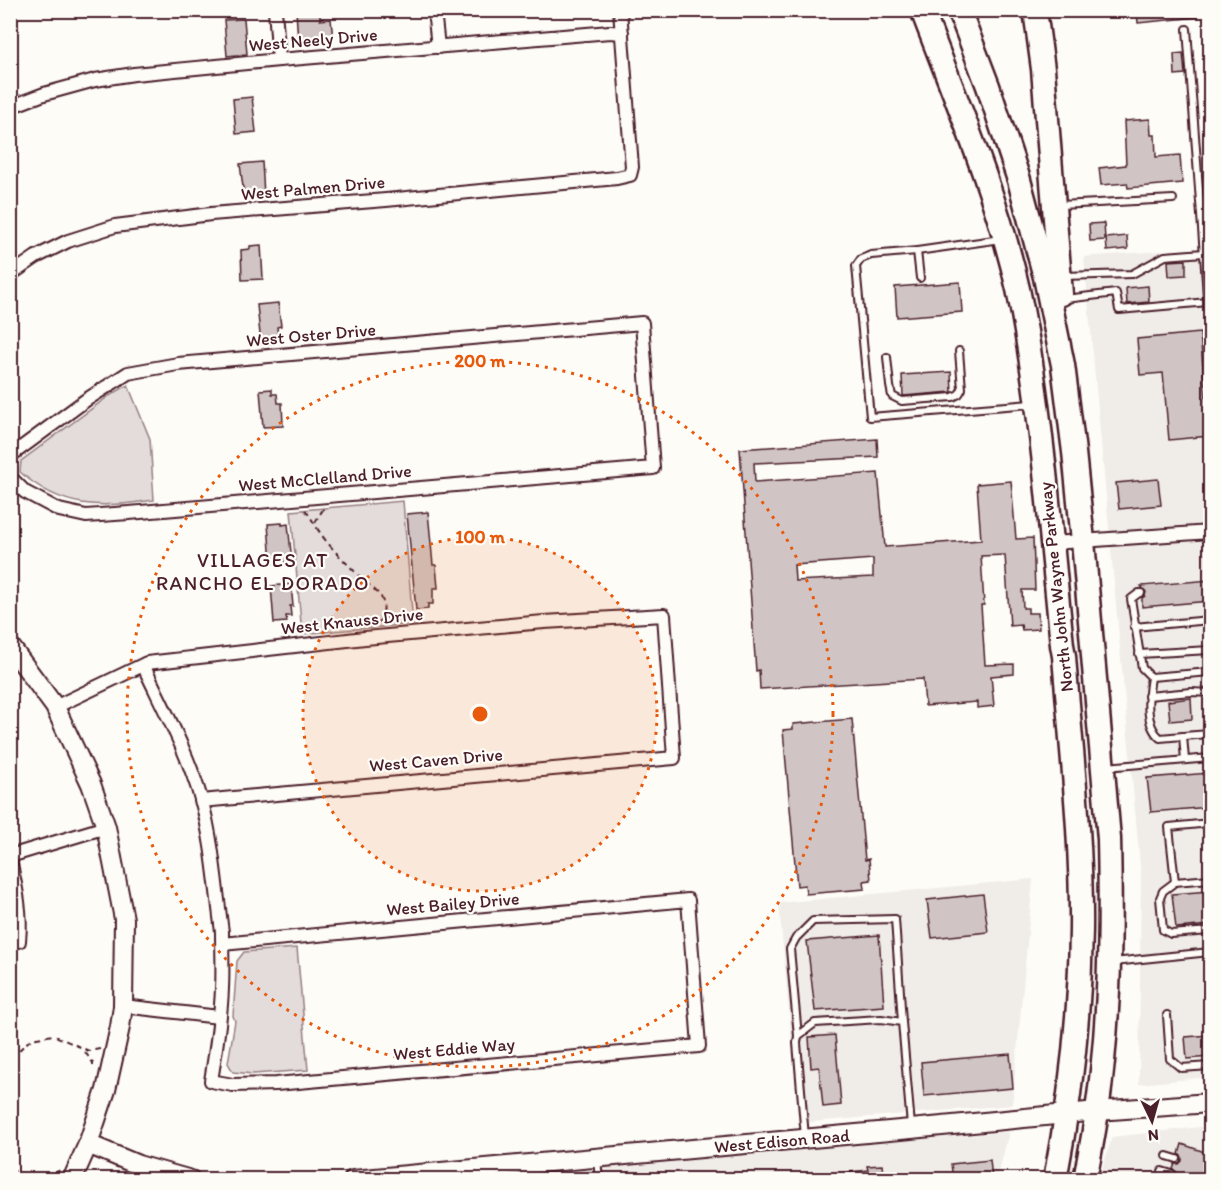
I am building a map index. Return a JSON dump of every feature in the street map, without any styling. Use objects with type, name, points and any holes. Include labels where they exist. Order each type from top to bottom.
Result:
[{"type":"highway","name":"North John Wayne Parkway","points":[[922,10],[981,165],[1004,239],[1017,289],[1038,403],[1064,656],[1078,833],[1081,931],[1072,1081],[1055,1179]]},
{"type":"highway","name":"North John Wayne Parkway","points":[[959,10],[988,86],[1052,276],[1076,471],[1109,839],[1110,962],[1105,1035],[1097,1111],[1085,1179]]},
{"type":"highway","points":[[1035,10],[1043,69],[1054,206],[1052,276]]},
{"type":"highway","points":[[1004,239],[1017,239],[1024,245],[1052,276],[1062,300],[1077,394],[1080,444],[1076,471]]},
{"type":"highway","points":[[1062,645],[1076,656],[1097,704]]},
{"type":"street","points":[[275,10],[279,60]]},
{"type":"street","points":[[434,10],[438,47]]},
{"type":"street","points":[[620,10],[622,33]]},
{"type":"street","name":"West Neely Drive","points":[[10,107],[44,94],[95,80],[135,74],[610,32],[622,33]]},
{"type":"street","name":"West Palmen Drive","points":[[10,275],[36,257],[68,241],[115,226],[211,214],[386,200],[630,175],[632,167],[622,33]]},
{"type":"street","name":"West Oster Drive","points":[[10,456],[128,372],[178,364],[642,323],[653,468]]},
{"type":"street","name":"West McClelland Drive","points":[[10,477],[25,492],[59,510],[86,516],[653,468]]},
{"type":"street","points":[[1053,543],[1210,532]]},
{"type":"street","name":"West Knauss Drive","points":[[55,707],[145,664],[365,638],[544,622],[664,615],[674,758]]},
{"type":"street","points":[[10,646],[55,707],[92,784],[106,827],[124,919],[123,1006],[111,1070],[88,1144],[69,1174]]},
{"type":"street","points":[[123,1006],[219,1017],[222,989],[222,932],[213,857],[201,801],[186,755],[146,671],[145,664]]},
{"type":"street","name":"West Caven Drive","points":[[201,801],[674,758]]},
{"type":"street","points":[[15,942],[21,923],[10,858],[106,827]]},
{"type":"street","name":"West Bailey Drive","points":[[222,944],[688,900],[699,1046]]},
{"type":"street","name":"West Eddie Way","points":[[219,1017],[211,1081],[233,1085],[276,1084],[699,1046]]},
{"type":"street","name":"West Edison Road","points":[[353,1179],[442,1175],[597,1158],[1097,1111],[1210,1103]]},
{"type":"street","points":[[88,1144],[138,1165],[190,1179]]},
{"type":"lane","points":[[1186,29],[1210,335]]},
{"type":"lane","points":[[1054,206],[1173,199]]},
{"type":"lane","points":[[1004,239],[871,255],[861,259],[856,266],[870,417],[1038,403]]},
{"type":"lane","points":[[917,250],[920,278]]},
{"type":"lane","points":[[1052,276],[1132,273],[1165,256],[1204,253]]},
{"type":"lane","points":[[1062,300],[1116,293],[1119,310],[1208,302]]},
{"type":"lane","points":[[887,357],[892,396],[902,401],[953,397],[962,389],[959,351]]},
{"type":"lane","points":[[1141,593],[1131,599],[1142,668],[1151,677],[1210,672]]},
{"type":"lane","points":[[1134,627],[1210,620]]},
{"type":"lane","points":[[1139,654],[1210,650]]},
{"type":"lane","points":[[1151,677],[1148,696],[1151,728],[1160,738],[1210,734]]},
{"type":"lane","points":[[1148,696],[1191,692],[1210,693]]},
{"type":"lane","points":[[1183,736],[1185,760]]},
{"type":"lane","points":[[1102,767],[1210,758]]},
{"type":"lane","points":[[1175,882],[1169,827],[1210,823]]},
{"type":"lane","points":[[1210,879],[1175,882],[1163,891],[1160,898],[1163,930],[1172,934],[1210,932]]},
{"type":"lane","points":[[805,1139],[790,949],[796,938],[813,921],[895,919],[911,1130]]},
{"type":"lane","points":[[1110,962],[1210,952]]},
{"type":"lane","points":[[1167,1015],[1170,1059],[1181,1068],[1210,1066]]},
{"type":"lane","points":[[798,1036],[815,1023],[881,1019],[902,1022]]},
{"type":"lane","points":[[1167,1156],[1177,1159]]},
{"type":"lane","points":[[597,1158],[599,1179]]},
{"type":"lane","points":[[1162,1171],[1172,1174]]},
{"type":"path","points":[[315,524],[324,507],[323,496]]},
{"type":"path","points":[[304,509],[320,533],[380,595],[384,614],[396,628]]},
{"type":"path","points":[[10,1069],[15,1054],[31,1039],[53,1035],[83,1050],[100,1049]]},
{"type":"path","points":[[83,1050],[93,1063],[93,1070]]},
{"type":"path","points":[[10,1170],[26,1179]]},
{"type":"path","points":[[46,1179],[69,1174]]},
{"type":"shaded area","points":[[1200,248],[1210,379],[1210,1077],[1139,1084],[1141,875],[1084,257]]},
{"type":"shaded area","points":[[128,385],[150,439],[154,500],[100,505],[67,500],[52,494],[20,472],[21,461],[109,396]]},
{"type":"shaded area","points":[[403,501],[413,624],[302,634],[291,511]]},
{"type":"shaded area","points":[[1033,879],[1012,1105],[799,1123],[779,903]]},
{"type":"shaded area","points":[[297,948],[308,1070],[253,1074],[233,1072],[228,1063],[235,1021],[233,1016],[237,961],[244,952]]},
{"type":"shaded area","points":[[1210,1126],[1210,1179],[1099,1180],[1112,1137]]},
{"type":"shaded area","points":[[1009,1132],[997,1179],[449,1180],[449,1177]]},
{"type":"building","points":[[296,10],[320,10],[320,20],[331,19],[333,40],[298,42]]},
{"type":"building","points":[[1137,10],[1198,10],[1198,17],[1138,23]]},
{"type":"building","points":[[244,19],[247,54],[227,56],[224,20]]},
{"type":"building","points":[[1183,53],[1185,74],[1175,75],[1174,54]]},
{"type":"building","points":[[252,97],[256,132],[236,134],[233,99]]},
{"type":"building","points":[[1150,119],[1151,135],[1155,135],[1156,157],[1180,155],[1182,183],[1128,188],[1127,183],[1101,185],[1099,168],[1126,165],[1124,121]]},
{"type":"building","points":[[262,162],[264,195],[244,195],[240,164]]},
{"type":"building","points":[[1104,223],[1105,240],[1090,241],[1089,224]]},
{"type":"building","points":[[1127,236],[1128,249],[1107,251],[1106,238]]},
{"type":"building","points":[[261,245],[263,279],[242,280],[241,250]]},
{"type":"building","points":[[1186,260],[1186,275],[1169,276],[1168,261]]},
{"type":"building","points":[[960,282],[962,312],[897,317],[895,287]]},
{"type":"building","points":[[1148,286],[1149,302],[1127,304],[1126,288]]},
{"type":"building","points":[[278,303],[281,326],[277,327],[278,337],[272,338],[273,343],[261,344],[257,305]]},
{"type":"building","points":[[1200,333],[1209,436],[1169,440],[1163,373],[1140,375],[1137,339]]},
{"type":"building","points":[[951,372],[952,392],[903,396],[902,375]]},
{"type":"building","points":[[272,389],[272,394],[277,394],[278,403],[282,403],[283,426],[263,427],[260,390]]},
{"type":"building","points":[[877,439],[878,457],[754,463],[755,482],[878,473],[885,547],[981,540],[977,484],[1011,481],[1016,539],[1033,538],[1035,590],[1022,590],[1023,608],[1028,608],[1028,613],[1038,613],[1039,629],[1022,630],[1021,625],[1010,626],[1005,555],[981,556],[985,665],[1014,664],[1014,674],[991,676],[994,706],[977,708],[977,702],[925,706],[923,679],[760,689],[759,670],[756,671],[740,449]],"holes":[[[873,559],[873,577],[795,581],[794,565]]]},
{"type":"building","points":[[1158,479],[1161,505],[1119,509],[1116,483]]},
{"type":"building","points":[[428,512],[433,565],[436,565],[438,588],[433,588],[433,604],[428,604],[428,609],[416,610],[407,514]]},
{"type":"building","points":[[282,523],[282,525],[288,524],[292,562],[271,563],[268,524]]},
{"type":"building","points":[[1210,580],[1210,601],[1142,607],[1142,598],[1146,592],[1141,586]]},
{"type":"building","points":[[291,584],[293,606],[290,606],[291,616],[286,616],[287,622],[274,623],[271,586]]},
{"type":"building","points":[[1191,698],[1192,719],[1170,721],[1168,701]]},
{"type":"building","points":[[852,719],[865,860],[869,859],[871,880],[864,881],[865,889],[806,894],[805,885],[797,886],[783,730],[793,729],[793,724]]},
{"type":"building","points":[[1210,773],[1210,807],[1151,812],[1147,778]]},
{"type":"building","points":[[1210,891],[1210,925],[1176,928],[1172,894]]},
{"type":"building","points":[[983,894],[988,932],[932,938],[927,900]]},
{"type":"building","points":[[879,935],[884,1006],[815,1011],[807,941]]},
{"type":"building","points":[[835,1035],[841,1105],[823,1107],[819,1067],[811,1068],[809,1037]]},
{"type":"building","points":[[1210,1035],[1210,1057],[1187,1059],[1185,1037]]},
{"type":"building","points":[[1010,1054],[1013,1088],[924,1096],[921,1062]]},
{"type":"building","points":[[1182,1144],[1210,1154],[1207,1179],[1174,1179],[1177,1176],[1177,1172],[1173,1169],[1175,1164],[1182,1161],[1179,1154]]},
{"type":"building","points":[[990,1160],[992,1179],[953,1179],[951,1164]]},
{"type":"building","points":[[882,1165],[884,1179],[843,1179],[842,1173],[868,1170],[867,1166]]},
{"type":"district","name":"VILLAGES AT RANCHO EL DORADO","points":[[263,572]]}]
